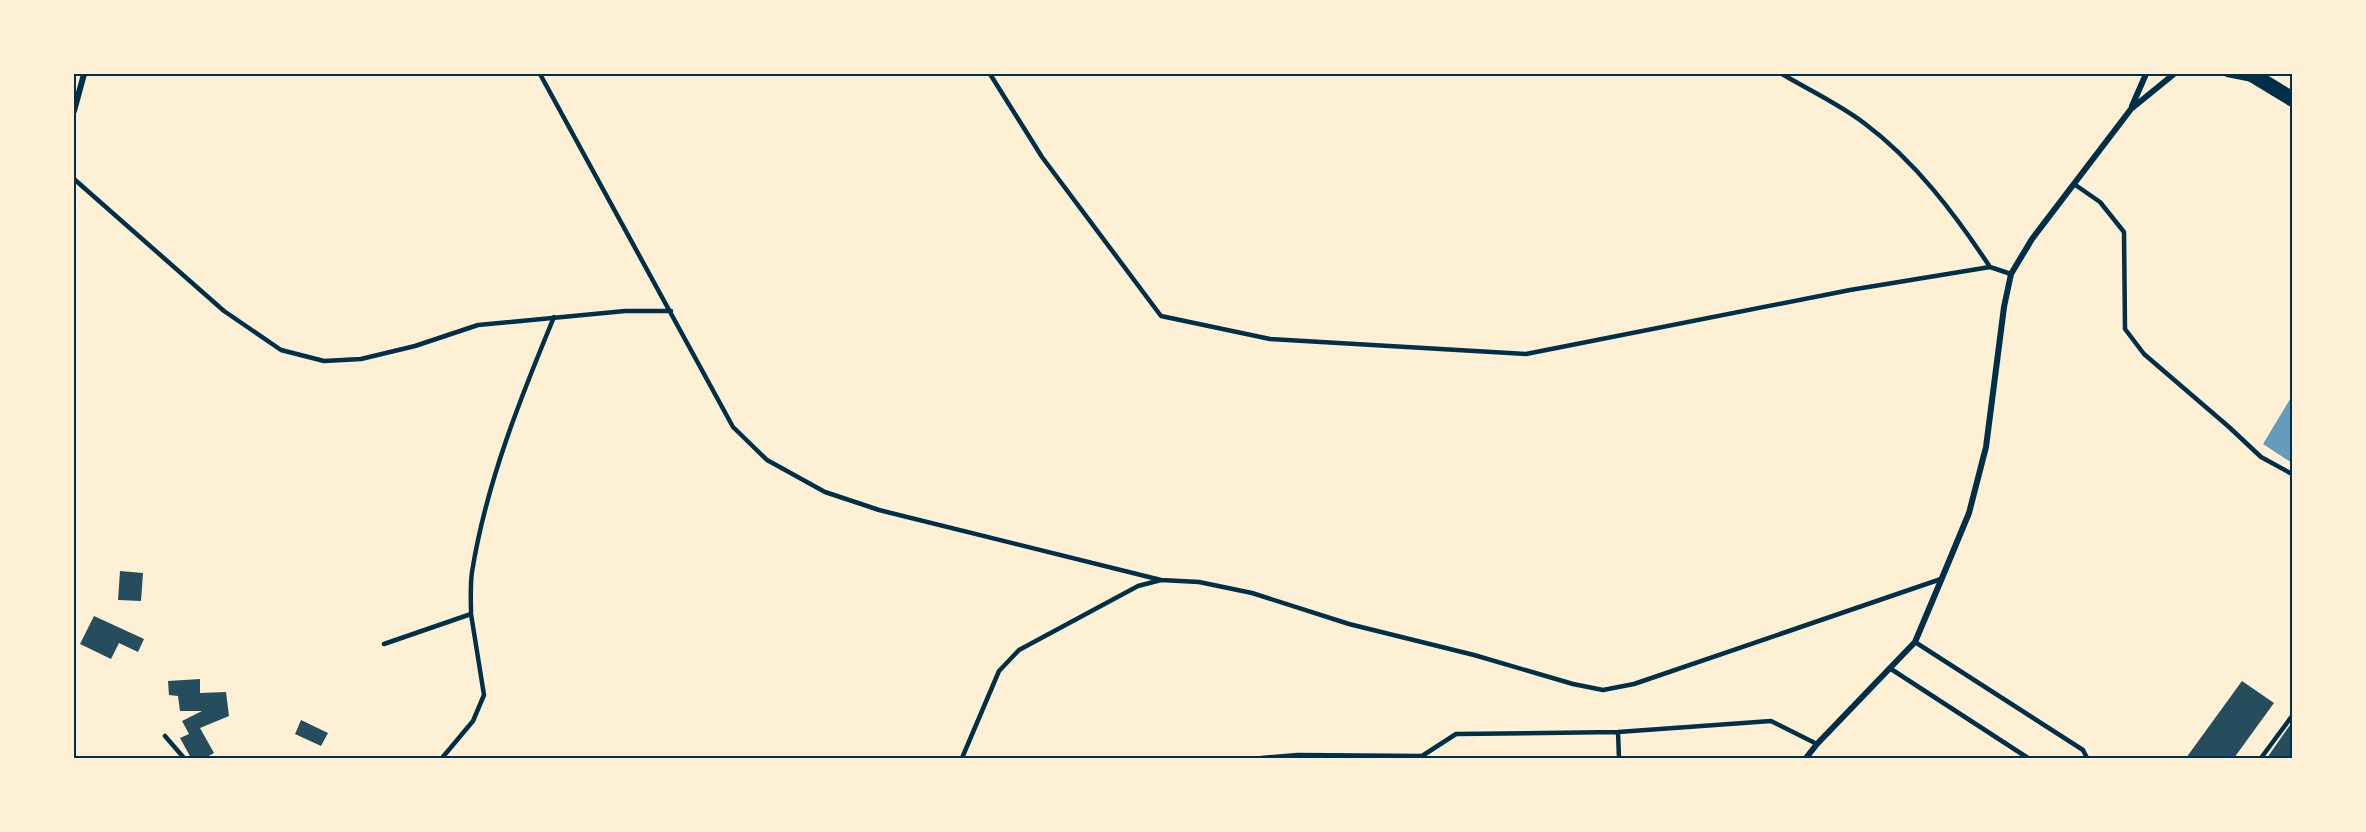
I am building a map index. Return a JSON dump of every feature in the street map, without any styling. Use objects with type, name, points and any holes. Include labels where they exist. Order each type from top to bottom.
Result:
[{"type":"main road","points":[[2256,77],[2292,99]]},
{"type":"street","points":[[74,111],[84,74]]},
{"type":"street","points":[[2131,109],[2146,74]]},
{"type":"street","points":[[1806,759],[1816,744],[1915,642],[1969,513],[1986,447],[2004,307],[2011,274],[2032,239],[2131,109],[2174,74]]},
{"type":"street","points":[[2227,74],[2256,77]]},
{"type":"lane","points":[[540,74],[733,427],[767,460],[825,492],[879,510],[1161,580],[1199,582],[1252,593],[1349,624],[1603,690],[1634,684],[1942,578]]},
{"type":"lane","points":[[990,74],[1042,157],[1161,316],[1269,339],[1526,354],[1850,290],[1990,267],[2011,274]]},
{"type":"lane","points":[[1782,74],[1863,122],[1901,155],[1937,193],[1990,267]]},
{"type":"lane","points":[[74,179],[224,310],[281,350],[324,361],[361,359],[415,346],[478,325],[625,311],[671,311]]},
{"type":"lane","points":[[2074,184],[2100,202],[2124,232],[2126,329],[2144,354],[2261,457],[2292,474]]},
{"type":"lane","points":[[442,759],[473,721],[484,694],[471,614],[471,574],[485,510],[512,424],[554,317]]},
{"type":"lane","points":[[962,759],[999,671],[1019,650],[1138,586],[1161,580]]},
{"type":"lane","points":[[384,644],[471,614]]},
{"type":"lane","points":[[1915,642],[2083,750],[2087,759]]},
{"type":"lane","points":[[1891,669],[2028,759]]},
{"type":"lane","points":[[2261,759],[2292,716]]},
{"type":"lane","points":[[1261,759],[1422,756],[1456,734],[1618,732],[1771,721],[1816,744]]},
{"type":"lane","points":[[1618,732],[1619,759]]},
{"type":"lane","points":[[165,736],[184,759]]},
{"type":"water","points":[[2292,396],[2292,463],[2263,444]]},
{"type":"building","points":[[120,571],[143,573],[141,601],[118,600]]},
{"type":"building","points":[[94,616],[144,639],[138,652],[119,643],[111,659],[80,644]]},
{"type":"building","points":[[200,679],[200,693],[226,692],[229,716],[200,728],[214,753],[205,758],[191,758],[180,738],[189,734],[182,721],[202,711],[180,711],[178,696],[169,695],[168,681]]},
{"type":"building","points":[[2242,681],[2274,703],[2234,758],[2186,758]]},
{"type":"building","points":[[301,720],[328,733],[321,746],[295,734]]},
{"type":"building","points":[[2292,722],[2292,758],[2267,758]]}]
